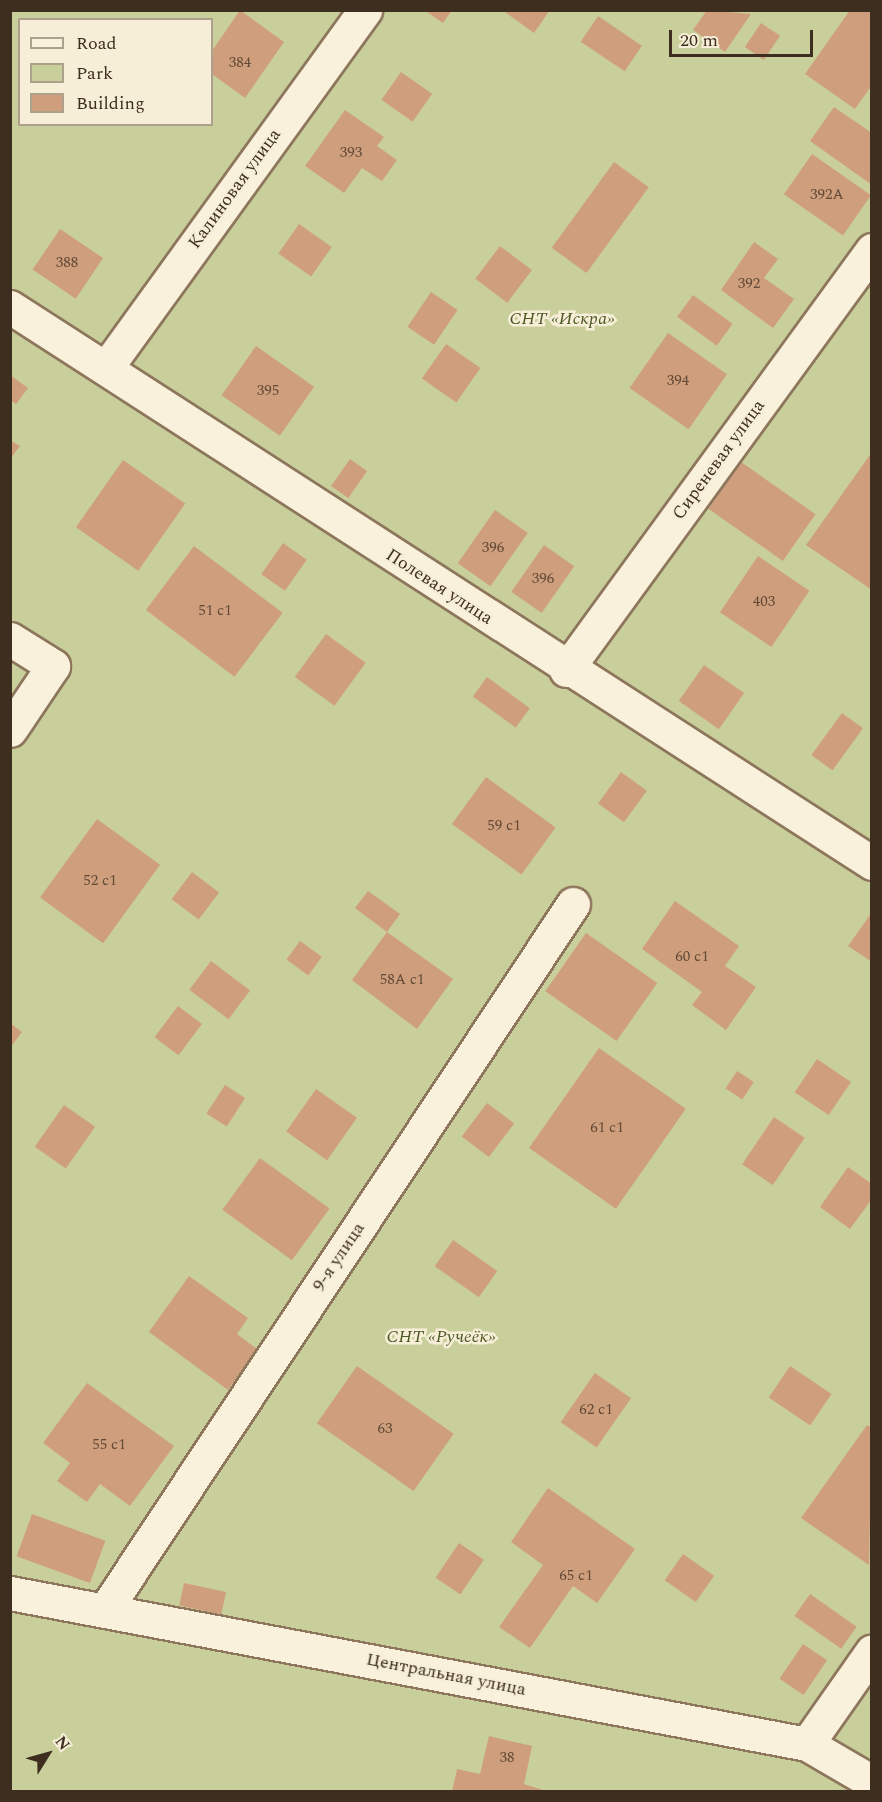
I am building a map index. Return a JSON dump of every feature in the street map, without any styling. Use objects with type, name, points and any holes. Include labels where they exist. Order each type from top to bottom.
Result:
[{"type":"lane","name":"Калиновая улица","points":[[106,368],[365,10]]},
{"type":"lane","name":"Сиреневая улица","points":[[566,670],[872,250]]},
{"type":"lane","name":"Полевая улица","points":[[10,307],[566,670],[872,863]]},
{"type":"lane","points":[[10,639],[53,666],[10,730]]},
{"type":"lane","name":"9-я улица","points":[[105,1610],[573,904]]},
{"type":"lane","name":"Центральная улица","points":[[10,1593],[807,1744],[872,1782]]},
{"type":"lane","points":[[807,1744],[872,1651]]},
{"type":"green space","name":"СНТ «Ручеёк»","points":[[11,11],[871,11],[871,1791],[11,1792]]},
{"type":"building","points":[[240,10],[284,42],[245,98],[213,75],[213,50]]},
{"type":"building","points":[[424,10],[452,10],[443,23]]},
{"type":"building","points":[[502,10],[550,10],[534,33]]},
{"type":"building","points":[[707,10],[751,14],[725,52],[693,30]]},
{"type":"building","points":[[850,10],[872,10],[872,85],[855,109],[805,74]]},
{"type":"building","points":[[598,16],[642,46],[625,71],[581,42]]},
{"type":"building","points":[[761,23],[780,36],[764,60],[745,47]]},
{"type":"building","points":[[401,72],[432,94],[413,122],[381,100]]},
{"type":"building","points":[[834,107],[872,133],[872,185],[810,141]]},
{"type":"building","points":[[345,110],[384,137],[377,146],[397,160],[382,181],[362,168],[344,193],[305,166]]},
{"type":"building","points":[[812,154],[871,195],[843,235],[784,194]]},
{"type":"building","points":[[614,162],[649,187],[586,273],[552,248]]},
{"type":"building","points":[[299,224],[332,247],[311,276],[278,253]]},
{"type":"building","points":[[60,229],[103,258],[76,299],[33,270]]},
{"type":"building","points":[[754,242],[778,259],[764,278],[794,299],[773,328],[721,290]]},
{"type":"building","points":[[500,246],[532,270],[507,303],[475,279]]},
{"type":"building","points":[[431,292],[458,310],[434,345],[408,327]]},
{"type":"building","points":[[693,295],[733,324],[717,346],[677,317]]},
{"type":"building","points":[[668,333],[727,374],[689,429],[630,388]]},
{"type":"building","points":[[446,344],[480,368],[456,402],[422,378]]},
{"type":"building","points":[[256,346],[314,387],[280,436],[222,395]]},
{"type":"building","points":[[10,375],[28,388],[16,404],[10,400]]},
{"type":"building","points":[[10,440],[20,446],[10,459]]},
{"type":"building","points":[[872,452],[872,590],[806,545]]},
{"type":"building","points":[[350,459],[367,471],[348,498],[331,486]]},
{"type":"building","points":[[123,460],[185,504],[138,571],[76,527]]},
{"type":"building","points":[[741,462],[816,514],[783,561],[708,509]]},
{"type":"building","points":[[495,510],[528,533],[490,586],[458,563]]},
{"type":"building","points":[[283,543],[307,560],[285,591],[261,574]]},
{"type":"building","points":[[544,545],[574,566],[542,613],[511,592]]},
{"type":"building","points":[[194,546],[283,613],[235,677],[146,610]]},
{"type":"building","points":[[758,556],[809,591],[771,647],[720,612]]},
{"type":"building","points":[[326,634],[366,663],[334,706],[295,677]]},
{"type":"building","points":[[704,665],[744,693],[719,729],[679,701]]},
{"type":"building","points":[[487,677],[530,708],[516,728],[473,696]]},
{"type":"building","points":[[842,713],[863,728],[832,770],[811,755]]},
{"type":"building","points":[[621,772],[647,791],[624,822],[598,804]]},
{"type":"building","points":[[486,777],[556,828],[521,874],[452,824]]},
{"type":"building","points":[[97,819],[160,865],[103,943],[40,897]]},
{"type":"building","points":[[192,872],[219,892],[199,920],[172,899]]},
{"type":"building","points":[[368,891],[400,914],[387,932],[355,908]]},
{"type":"building","points":[[675,901],[739,946],[725,966],[756,987],[726,1030],[692,1005],[702,992],[642,949]]},
{"type":"building","points":[[872,912],[872,962],[848,946]]},
{"type":"building","points":[[387,932],[453,979],[417,1029],[352,980]]},
{"type":"building","points":[[586,933],[657,983],[617,1041],[545,991]]},
{"type":"building","points":[[300,941],[322,957],[308,975],[286,960]]},
{"type":"building","points":[[211,961],[250,990],[228,1019],[189,990]]},
{"type":"building","points":[[178,1006],[202,1024],[178,1055],[155,1037]]},
{"type":"building","points":[[10,1023],[22,1032],[10,1048]]},
{"type":"building","points":[[599,1048],[686,1109],[616,1209],[529,1148]]},
{"type":"building","points":[[817,1059],[851,1082],[829,1115],[795,1092]]},
{"type":"building","points":[[737,1071],[754,1082],[742,1100],[726,1089]]},
{"type":"building","points":[[225,1085],[245,1098],[227,1127],[206,1114]]},
{"type":"building","points":[[316,1089],[357,1118],[327,1160],[286,1132]]},
{"type":"building","points":[[487,1103],[514,1123],[489,1157],[462,1137]]},
{"type":"building","points":[[64,1105],[95,1127],[66,1169],[35,1147]]},
{"type":"building","points":[[774,1117],[805,1138],[773,1185],[742,1164]]},
{"type":"building","points":[[260,1158],[330,1209],[292,1260],[222,1210]]},
{"type":"building","points":[[848,1167],[872,1184],[872,1199],[850,1229],[820,1207]]},
{"type":"building","points":[[453,1240],[497,1271],[479,1297],[435,1266]]},
{"type":"building","points":[[189,1276],[248,1318],[237,1334],[257,1349],[228,1390],[149,1332]]},
{"type":"building","points":[[357,1366],[454,1434],[414,1491],[317,1423]]},
{"type":"building","points":[[790,1366],[831,1394],[810,1425],[769,1398]]},
{"type":"building","points":[[595,1373],[631,1398],[597,1447],[561,1422]]},
{"type":"building","points":[[87,1383],[174,1446],[130,1506],[100,1484],[87,1502],[57,1481],[70,1463],[43,1443]]},
{"type":"building","points":[[867,1425],[872,1428],[869,1565],[801,1518]]},
{"type":"building","points":[[548,1488],[635,1549],[597,1603],[573,1586],[530,1648],[499,1627],[543,1565],[511,1542]]},
{"type":"building","points":[[32,1514],[105,1541],[90,1583],[17,1556]]},
{"type":"building","points":[[459,1543],[484,1560],[460,1595],[436,1578]]},
{"type":"building","points":[[683,1554],[714,1576],[696,1602],[665,1580]]},
{"type":"building","points":[[184,1583],[226,1592],[221,1614],[179,1605]]},
{"type":"building","points":[[810,1594],[857,1627],[841,1649],[795,1616]]},
{"type":"building","points":[[803,1644],[827,1660],[804,1695],[780,1679]]},
{"type":"building","points":[[489,1736],[532,1746],[524,1784],[549,1792],[452,1792],[457,1769],[480,1774]]},
{"type":"park label","name":"СНТ «Искра»","points":[[562,319]]}]
